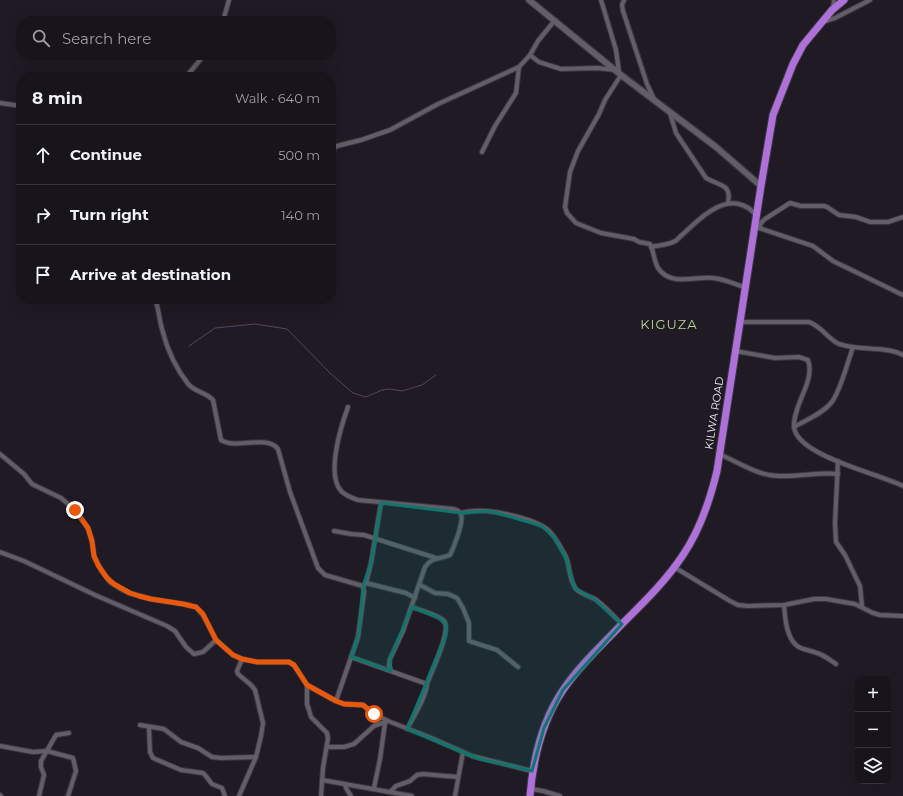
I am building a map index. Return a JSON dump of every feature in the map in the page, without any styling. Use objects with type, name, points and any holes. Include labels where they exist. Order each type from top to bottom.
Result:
[{"type":"highway","name":"KILWA ROAD","points":[[531,793],[532,771],[544,728],[563,690],[588,659],[674,567],[689,544],[708,504],[716,471],[757,228],[756,217],[773,115],[793,64],[804,45],[832,10],[844,0]]},
{"type":"street","points":[[224,16],[229,0]]},
{"type":"street","points":[[529,0],[716,147],[761,186]]},
{"type":"street","points":[[601,0],[616,50],[619,72],[579,147],[570,172],[565,207],[567,213],[576,223],[601,233],[648,243],[652,247],[658,267],[662,272],[673,279],[687,280],[713,278],[725,280],[746,288]]},
{"type":"street","points":[[624,0],[622,5],[623,11],[647,84],[654,99]]},
{"type":"street","points":[[832,10],[834,0]]},
{"type":"street","points":[[822,22],[835,18],[870,0]]},
{"type":"street","points":[[336,147],[390,130],[438,104],[519,67],[530,55],[538,41],[554,20]]},
{"type":"street","points":[[530,55],[539,62],[561,69],[597,68],[619,72]]},
{"type":"street","points":[[190,72],[200,60]]},
{"type":"street","points":[[482,152],[495,126],[516,93],[519,67]]},
{"type":"street","points":[[0,103],[16,105]]},
{"type":"street","points":[[670,112],[676,133],[706,178],[728,188],[728,203]]},
{"type":"street","points":[[652,247],[659,244],[673,242],[699,219],[722,204],[733,203],[745,206],[751,209],[756,217]]},
{"type":"street","points":[[903,217],[888,222],[870,222],[860,218],[839,215],[827,206],[801,206],[792,203],[787,204],[765,219],[757,228],[813,246],[833,261],[903,295]]},
{"type":"street","points":[[156,304],[167,347],[179,370],[188,384],[210,397],[212,400],[221,440],[229,443],[265,442],[275,446],[278,449],[296,510],[318,568],[324,575],[406,593],[415,598]]},
{"type":"street","points":[[740,322],[809,322],[816,325],[834,341],[853,347],[894,351],[903,355]]},
{"type":"street","points":[[794,427],[821,411],[836,397],[853,347]]},
{"type":"street","points":[[736,351],[775,358],[799,357],[808,360],[809,372],[797,410],[794,427],[797,436],[814,450],[857,470],[903,486]]},
{"type":"street","points":[[348,407],[339,434],[335,469],[336,481],[341,490],[350,497],[381,503],[458,510],[461,513],[462,519],[450,555],[436,558],[429,562],[425,567],[412,607],[390,659],[389,665],[391,671]]},
{"type":"street","points":[[0,454],[24,474],[32,484],[61,498],[75,510],[88,528],[96,559],[110,582],[130,593],[139,596],[196,607],[203,614],[216,640],[227,651],[242,659],[264,663],[289,662],[294,665],[307,685],[336,701],[344,704],[363,705],[386,722],[486,761],[532,771]]},
{"type":"street","points":[[719,454],[772,476],[815,473],[838,474]]},
{"type":"street","points":[[838,461],[835,523],[836,542],[848,560],[860,586],[862,606]]},
{"type":"street","points":[[336,701],[359,632],[364,585],[371,563],[381,503]]},
{"type":"street","points":[[461,513],[474,510],[522,518],[548,530],[554,537],[566,558],[576,588],[599,603],[622,624]]},
{"type":"street","points":[[334,531],[364,535],[436,558]]},
{"type":"street","points":[[0,552],[24,561],[95,595],[167,626],[175,631],[186,647],[194,654],[203,652],[216,640]]},
{"type":"street","points":[[674,567],[738,605],[784,605],[820,598],[855,604],[880,615],[903,616]]},
{"type":"street","points":[[420,585],[435,593],[448,594],[457,598],[463,608],[469,624],[469,641],[497,650],[518,667]]},
{"type":"street","points":[[784,605],[787,626],[792,640],[796,645],[818,653],[836,664]]},
{"type":"street","points":[[407,729],[417,710],[446,635],[446,625],[444,621],[412,607]]},
{"type":"street","points":[[351,657],[427,684]]},
{"type":"street","points":[[239,796],[256,757],[263,723],[255,690],[238,674],[237,671],[242,659]]},
{"type":"street","points":[[307,685],[307,704],[311,717],[327,733],[328,738],[321,796]]},
{"type":"street","points":[[327,747],[354,744],[374,726],[386,722]]},
{"type":"street","points":[[374,788],[386,722]]},
{"type":"street","points":[[140,725],[149,728],[164,729],[181,742],[198,748],[212,756],[221,758],[256,757]]},
{"type":"street","points":[[149,728],[150,752],[153,758],[181,770],[203,773],[212,784],[222,788],[225,796]]},
{"type":"street","points":[[38,796],[44,775],[41,761],[56,736],[69,733]]},
{"type":"street","points":[[0,746],[33,752],[47,751],[74,759],[76,774],[68,796]]},
{"type":"street","points":[[455,796],[463,752]]},
{"type":"street","points":[[390,792],[396,786],[410,781],[417,775],[423,774],[458,777]]},
{"type":"street","points":[[322,780],[374,788],[412,796]]},
{"type":"street","points":[[345,784],[351,796]]},
{"type":"street","points":[[531,793],[543,791],[560,796]]},
{"type":"highlighted area","points":[[381,503],[461,513],[490,511],[542,526],[554,537],[566,558],[575,588],[594,599],[622,624],[563,690],[544,728],[532,771],[479,759],[407,729],[446,635],[446,625],[439,618],[412,607],[390,659],[391,671],[351,657],[359,632],[363,586],[371,563]]},
{"type":"waterway","points":[[189,346],[215,328],[255,324],[287,329],[331,374],[353,393],[366,397],[382,390],[389,389],[402,391],[422,385],[436,375]]},
{"type":"district","name":"KIGUZA","points":[[669,324]]},
{"type":"route","points":[[75,510],[90,532],[94,556],[98,565],[110,582],[130,593],[139,596],[196,607],[203,614],[211,633],[216,640],[233,655],[242,659],[264,663],[289,662],[294,665],[307,685],[344,704],[363,705],[374,714]]}]
